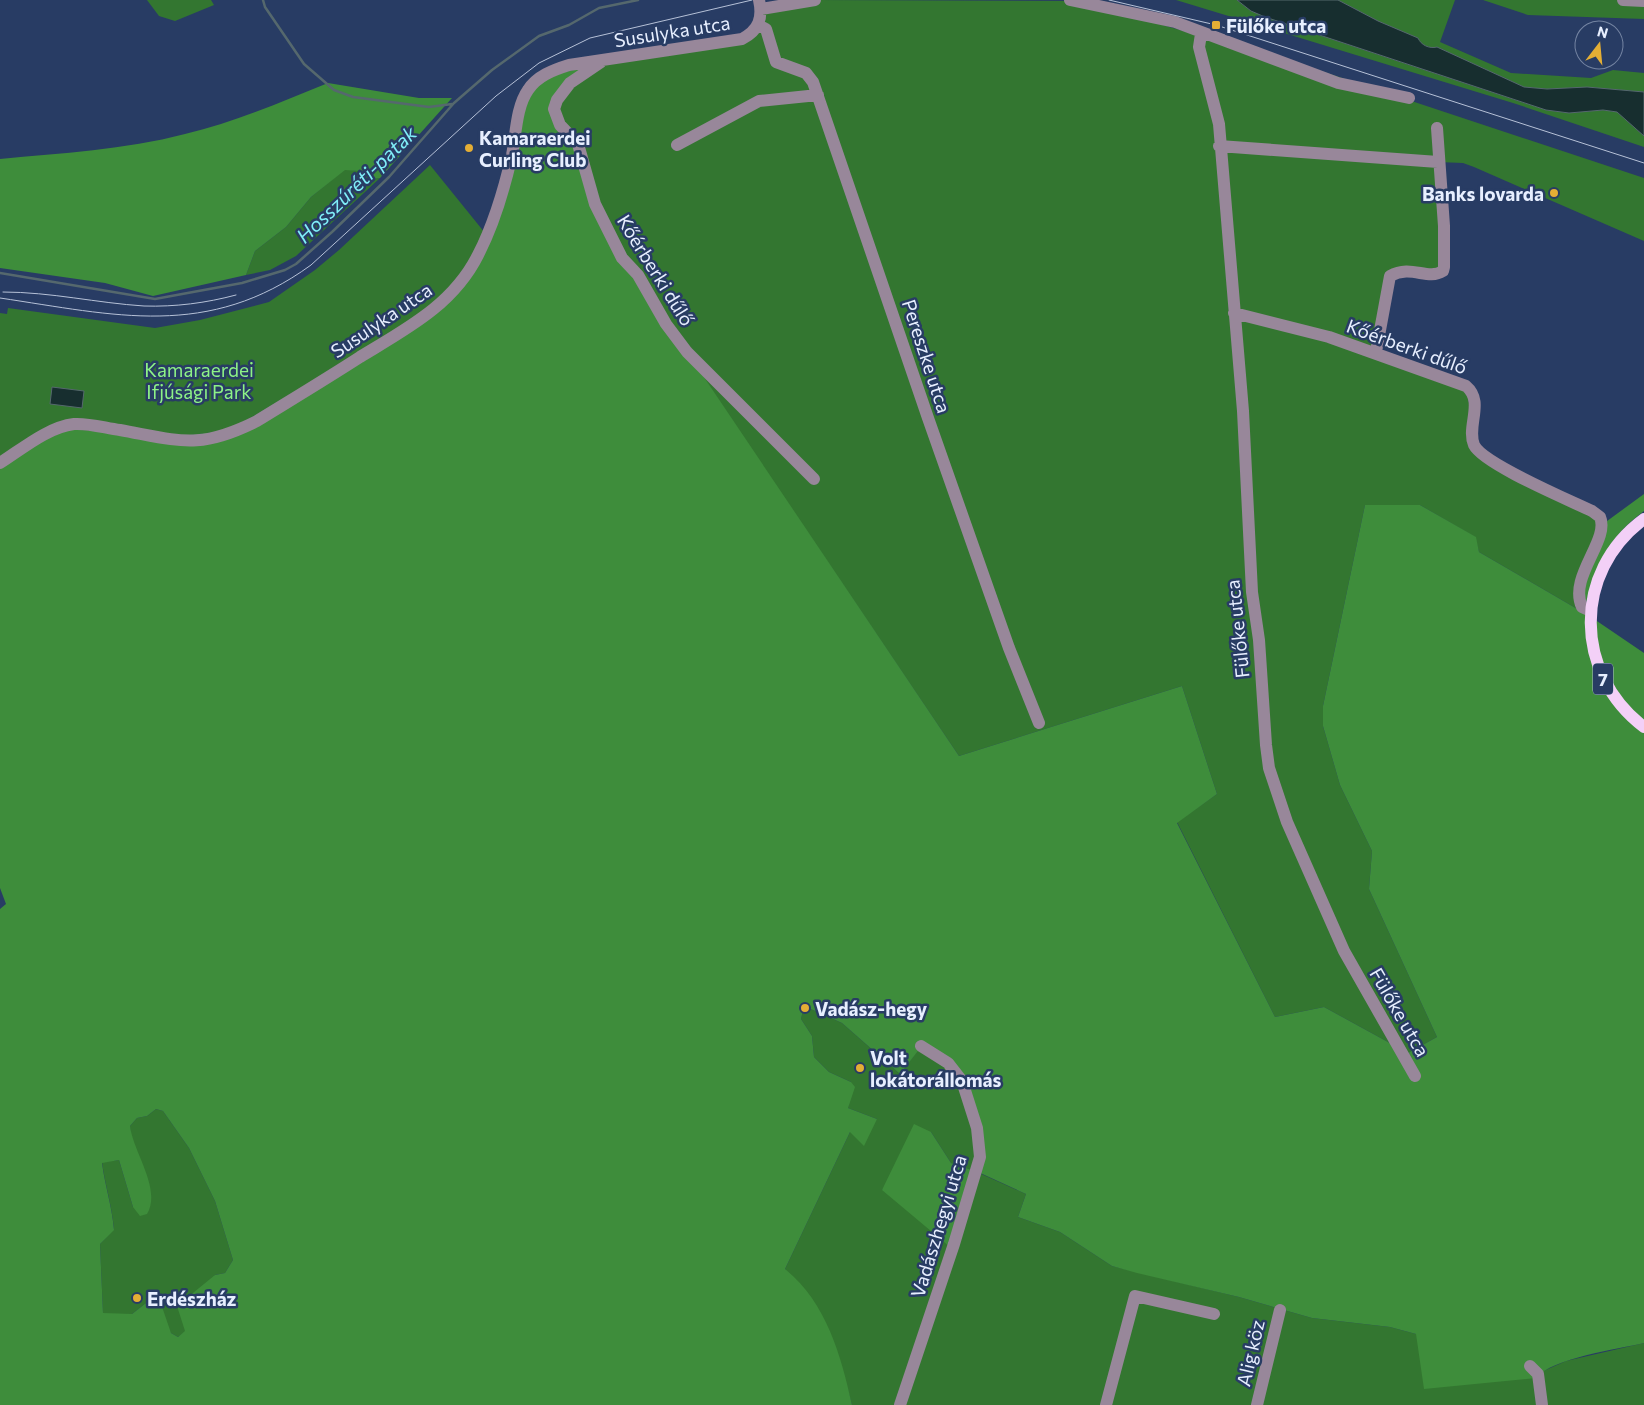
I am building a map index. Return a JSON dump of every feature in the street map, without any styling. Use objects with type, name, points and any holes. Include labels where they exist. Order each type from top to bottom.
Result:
[{"type":"main road","name":"7","points":[[1644,519],[1626,534],[1611,553],[1596,586],[1591,610],[1591,639],[1600,671],[1618,702],[1644,727]]},
{"type":"street","name":"Susulyka utca","points":[[0,463],[54,430],[74,424],[96,426],[186,442],[201,442],[224,436],[257,421],[420,320],[456,290],[474,264],[487,237],[503,191],[515,142],[521,105],[528,89],[536,80],[556,69],[603,60],[734,42],[749,36],[758,25],[760,5],[815,0]]},
{"type":"street","points":[[1070,0],[1175,22],[1201,34],[1265,54],[1352,88],[1409,98]]},
{"type":"street","points":[[1623,0],[1642,0]]},
{"type":"street","name":"Pereszke utca","points":[[758,25],[766,29],[776,62],[806,73],[814,82],[928,418],[1009,648],[1040,723]]},
{"type":"street","name":"Fülőke utca","points":[[1201,34],[1199,47],[1219,124],[1219,146],[1243,411],[1252,592],[1259,640],[1266,745],[1270,768],[1290,830],[1344,951],[1415,1076]]},
{"type":"street","name":"Kőérberki dűlő","points":[[603,60],[570,83],[557,100],[554,109],[560,125],[578,144],[595,204],[622,258],[638,275],[666,324],[687,352],[814,479]]},
{"type":"street","points":[[677,145],[759,101],[818,95]]},
{"type":"street","points":[[1376,352],[1390,276],[1408,270],[1432,275],[1443,271],[1444,226],[1437,128]]},
{"type":"street","points":[[1219,146],[1438,162]]},
{"type":"street","name":"Kőérberki dűlő","points":[[1234,313],[1376,352],[1466,386],[1472,392],[1474,398],[1472,436],[1477,450],[1510,471],[1592,511],[1600,517],[1602,530],[1584,569],[1580,596],[1582,607],[1591,610]]},
{"type":"street","name":"Vadászhegyi utca","points":[[900,1405],[966,1209],[980,1158],[977,1128],[962,1081],[948,1063],[921,1046]]},
{"type":"street","points":[[1106,1405],[1134,1296],[1214,1314]]},
{"type":"street","name":"Alig köz","points":[[1257,1405],[1280,1310]]},
{"type":"street","points":[[1530,1366],[1538,1374],[1542,1405]]},
{"type":"green space","points":[[147,0],[211,0],[214,5],[175,21],[159,16]]},
{"type":"green space","points":[[815,0],[1080,1],[1318,70],[1644,178],[1644,241],[1474,167],[1463,163],[1438,162],[1444,267],[1390,276],[1376,352],[1466,386],[1477,450],[1600,517],[1580,595],[1591,617],[1479,552],[1475,537],[1420,505],[1365,505],[1323,706],[1323,726],[1340,785],[1372,851],[1369,889],[1437,1037],[1408,1053],[1324,1007],[1275,1017],[1177,822],[1217,794],[1182,686],[959,756],[622,258],[565,131],[557,100],[598,64],[742,39],[761,9]]},
{"type":"green space","points":[[1176,0],[1237,0],[1251,11],[1265,17],[1546,110],[1569,113],[1603,110],[1617,112],[1644,136],[1644,147],[1513,103]]},
{"type":"green space","points":[[1338,0],[1455,0],[1440,42],[1511,73],[1591,78],[1613,70],[1644,73],[1644,92],[1587,87],[1547,89],[1524,87],[1437,47],[1426,46],[1417,38],[1378,21]]},
{"type":"green space","points":[[1483,0],[1644,0],[1644,19],[1528,15]]},
{"type":"green space","points":[[598,64],[570,83],[554,109],[572,136],[595,204],[687,352],[959,756],[1182,686],[1217,794],[1177,823],[1275,1017],[1324,1007],[1408,1053],[1437,1037],[1369,889],[1372,851],[1340,785],[1323,726],[1323,706],[1365,505],[1420,505],[1476,537],[1479,552],[1591,617],[1644,653],[1644,1343],[1570,1360],[1544,1371],[1536,1378],[1424,1389],[1416,1334],[1390,1327],[1312,1318],[1239,1297],[1112,1266],[1060,1232],[1018,1217],[1026,1194],[978,1172],[950,1247],[882,1190],[914,1124],[931,1132],[951,1163],[975,1171],[980,1157],[962,1081],[921,1047],[900,1074],[842,1023],[804,1006],[801,1019],[812,1036],[814,1057],[829,1072],[851,1082],[855,1087],[848,1108],[877,1119],[864,1146],[850,1132],[785,1269],[811,1297],[830,1331],[843,1367],[852,1405],[0,1405],[0,909],[6,904],[0,888],[0,459],[53,428],[173,437],[230,430],[424,315],[453,288],[485,233],[525,101],[545,77]],"holes":[[[156,1109],[163,1111],[189,1148],[215,1201],[233,1260],[225,1273],[215,1275],[177,1306],[185,1331],[178,1337],[171,1333],[159,1298],[146,1303],[132,1314],[103,1313],[100,1244],[114,1230],[102,1163],[119,1160],[133,1207],[140,1216],[147,1214],[151,1204],[149,1182],[130,1126],[137,1118],[147,1116]]]},
{"type":"green space","points":[[328,83],[419,98],[452,98],[380,178],[373,179],[359,171],[345,170],[311,197],[286,227],[255,251],[246,275],[153,296],[105,283],[0,268],[0,159],[93,150],[162,139],[240,118]]},
{"type":"green space","name":"Kamaraerdei Ifjúsági Park","points":[[430,165],[485,233],[463,276],[424,315],[230,430],[0,459],[0,313],[7,314],[8,308],[155,328],[200,320],[269,302],[315,270],[339,250]]},
{"type":"green space","points":[[345,169],[359,171],[373,179],[380,178],[296,256],[270,270],[246,275],[255,251],[286,227],[311,197]]},
{"type":"green space","points":[[1644,494],[1644,511],[1622,530],[1606,551],[1595,575],[1586,603],[1580,595],[1603,524]]},
{"type":"green space","points":[[804,1006],[842,1023],[900,1074],[921,1046],[948,1063],[977,1128],[975,1171],[951,1163],[931,1132],[882,1190],[977,1172],[1026,1194],[1018,1217],[1060,1232],[1112,1266],[1239,1297],[1312,1318],[1390,1327],[1541,1372],[1566,1361],[1644,1343],[1644,1405],[852,1405],[839,1358],[785,1269],[850,1132],[877,1119],[848,1108],[851,1082],[829,1072],[814,1057],[812,1036],[801,1019]]},
{"type":"green space","points":[[156,1109],[163,1111],[189,1148],[215,1201],[233,1260],[225,1273],[215,1275],[185,1332],[178,1337],[171,1333],[146,1303],[132,1314],[103,1314],[100,1244],[114,1229],[102,1162],[119,1160],[133,1207],[130,1126],[137,1118],[147,1116]]},
{"type":"shaded area","points":[[1237,0],[1338,0],[1378,21],[1418,38],[1426,46],[1437,47],[1524,87],[1547,89],[1587,87],[1644,92],[1644,136],[1617,112],[1603,110],[1569,113],[1546,110],[1265,17],[1251,11]]},
{"type":"shaded area","points":[[52,387],[84,391],[82,408],[50,404]]},
{"type":"waterway","points":[[263,0],[265,7],[304,64],[334,90],[353,97],[429,107],[452,104]]},
{"type":"waterway","name":"Hosszúréti-patak","points":[[0,273],[155,299],[242,283],[285,270],[296,264],[332,232],[389,177],[454,103],[492,70],[539,36],[569,25],[599,8],[638,0]]},
{"type":"tram line","points":[[0,298],[83,311],[160,316],[198,313],[235,304],[273,289],[311,265],[496,96],[539,63],[590,38],[752,0]]},
{"type":"tram line","points":[[1109,0],[1216,25],[1644,163]]},
{"type":"tram line","points":[[3,292],[21,292],[144,306],[190,304],[236,295]]},
{"type":"place","name":"Fülőke utca","points":[[1216,25]]},
{"type":"place","name":"Kamaraerdei Curling Club","points":[[469,148]]},
{"type":"place","name":"Banks lovarda","points":[[1554,193]]},
{"type":"place","name":"Vadász-hegy","points":[[805,1008]]},
{"type":"place","name":"Volt lokátorállomás","points":[[860,1068]]},
{"type":"place","name":"Erdészház","points":[[137,1298]]}]
